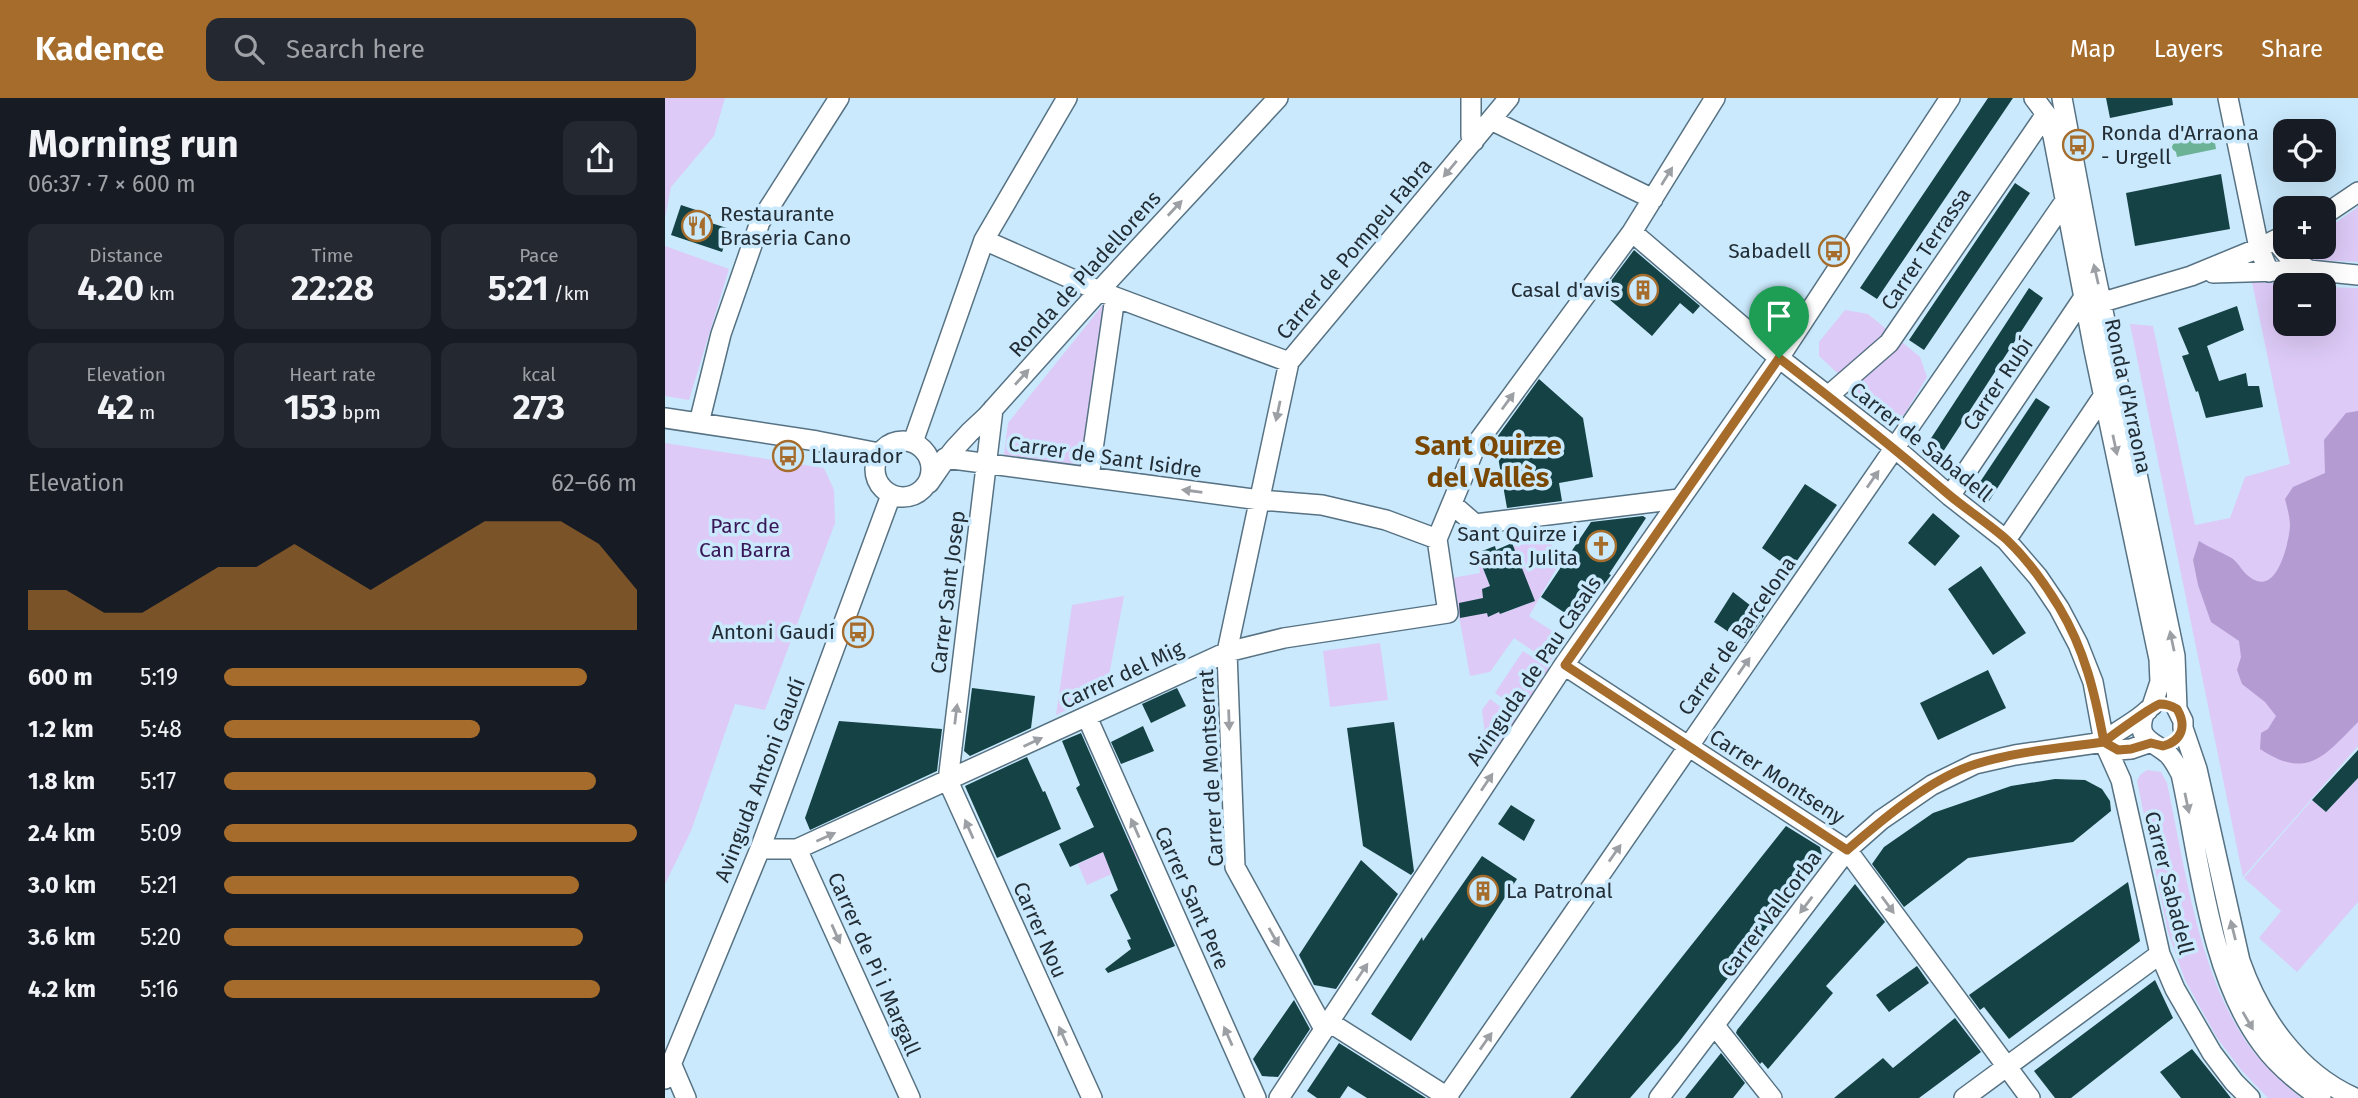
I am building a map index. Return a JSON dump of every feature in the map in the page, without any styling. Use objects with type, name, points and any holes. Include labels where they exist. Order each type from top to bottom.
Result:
[{"type":"street","points":[[699,423],[721,334],[760,222],[839,98]]},
{"type":"street","points":[[913,442],[984,240],[1066,98]]},
{"type":"street","name":"Ronda de Pladellorens","points":[[929,483],[945,458],[966,434],[1107,294],[1278,98]]},
{"type":"street","points":[[1471,98],[1471,136],[1474,141]]},
{"type":"street","name":"Carrer de Pompeu Fabra","points":[[1227,652],[1289,362],[1509,98]]},
{"type":"street","points":[[1437,539],[1477,443],[1632,232],[1715,98]]},
{"type":"street","name":"Avinguda de Pau Casals","points":[[1279,1098],[1565,665],[1779,358],[1950,98]]},
{"type":"street","name":"Ronda d'Arraona","points":[[2034,98],[2046,114],[2053,136],[2065,201],[2093,299],[2175,656],[2177,709],[2197,769],[2227,909],[2248,985],[2276,1034],[2299,1059],[2323,1079],[2355,1098]]},
{"type":"street","name":"Ronda d'Arraona","points":[[2062,98],[2093,299],[2104,396],[2159,659],[2160,682],[2141,725],[2143,734],[2175,763],[2181,774],[2210,913],[2232,992],[2262,1044],[2287,1072],[2321,1098]]},
{"type":"street","points":[[2228,98],[2273,241],[2269,272]]},
{"type":"street","name":"Carrer Terrassa","points":[[1828,396],[1889,343],[2046,114]]},
{"type":"street","points":[[1491,120],[1653,199]]},
{"type":"street","points":[[2336,207],[2358,192]]},
{"type":"street","name":"Carrer de Barcelona","points":[[1448,1098],[2065,201]]},
{"type":"street","name":"Carrer de Sabadell","points":[[1632,232],[1779,358],[1895,448],[2006,540],[2052,597],[2078,644],[2092,682],[2104,742]]},
{"type":"street","points":[[984,240],[1107,294],[1289,362]]},
{"type":"street","points":[[2191,276],[2273,241]]},
{"type":"street","points":[[2292,259],[2309,270]]},
{"type":"street","points":[[2093,299],[2191,276],[2225,271],[2309,270],[2358,275]]},
{"type":"street","points":[[1089,477],[1107,294]]},
{"type":"street","name":"Carrer Rubí","points":[[1950,496],[2093,299]]},
{"type":"street","points":[[2006,540],[2104,396]]},
{"type":"street","name":"Carrer Sant Josep","points":[[948,781],[993,409]]},
{"type":"street","points":[[665,418],[879,453]]},
{"type":"street","points":[[896,441],[913,442],[929,455],[932,473],[929,483],[911,497],[891,495],[880,486],[876,476],[875,467],[879,453],[896,441]]},
{"type":"street","name":"Carrer de Sant Isidre","points":[[945,458],[1260,500],[1322,505],[1386,520],[1437,539]]},
{"type":"street","name":"Avinguda Antoni Gaudí","points":[[668,1071],[761,849],[891,495]]},
{"type":"street","points":[[1452,503],[1475,524],[1679,499]]},
{"type":"street","name":"Carrer del Mig","points":[[761,849],[797,849],[1227,652],[1284,638],[1448,613],[1437,539]]},
{"type":"street","name":"Carrer de Montserrat","points":[[1227,652],[1235,867],[1326,1025]]},
{"type":"street","name":"Carrer Montseny","points":[[1565,665],[1847,850],[2030,1098]]},
{"type":"street","points":[[2148,710],[2159,704],[2177,709]]},
{"type":"street","name":"Carrer Vallcorba","points":[[1659,1098],[1847,850],[1881,820],[1932,785],[1975,764],[2015,755],[2104,742],[2148,710]]},
{"type":"street","name":"Carrer Sant Pere","points":[[1087,717],[1256,1098]]},
{"type":"street","points":[[2153,744],[2172,744],[2183,728]]},
{"type":"street","name":"Carrer Vallcorba","points":[[2104,742],[2118,750],[2153,744]]},
{"type":"street","name":"Carrer Sabadell","points":[[2104,742],[2121,780],[2160,954],[2175,989],[2212,1053],[2250,1098]]},
{"type":"street","name":"Carrer Nou","points":[[948,781],[1092,1098]]},
{"type":"street","name":"Carrer de Pi i Margall","points":[[797,849],[910,1098]]},
{"type":"street","points":[[1963,1098],[2160,954]]},
{"type":"street","points":[[1326,1025],[1448,1098]]},
{"type":"street","points":[[1715,1026],[1772,1098]]},
{"type":"street","points":[[668,1071],[686,1098]]},
{"type":"green space","points":[[665,98],[725,98],[714,136],[671,187],[665,218]]},
{"type":"green space","points":[[2358,207],[2358,262],[2298,259],[2336,259],[2336,223]]},
{"type":"green space","points":[[665,246],[729,269],[689,400],[665,396]]},
{"type":"green space","points":[[2252,282],[2273,283],[2273,336],[2336,336],[2336,287],[2358,288],[2358,746],[2243,877],[2130,324],[2153,326],[2195,525],[2230,518],[2245,477],[2290,464]]},
{"type":"green space","points":[[1106,301],[1083,465],[1004,455],[1008,423]]},
{"type":"green space","points":[[1845,310],[1868,314],[1920,357],[1927,377],[1904,415],[1886,418],[1819,356],[1819,342]]},
{"type":"green space","name":"Parc de Can Barra","points":[[665,443],[824,468],[834,490],[835,523],[765,710],[735,704],[691,831],[665,884]]},
{"type":"green space","points":[[1551,540],[1556,569],[1529,616],[1566,640],[1550,662],[1514,638],[1490,672],[1470,676],[1452,578],[1480,573],[1477,553],[1490,586],[1482,589],[1488,616],[1499,612],[1501,614],[1529,603],[1513,546]]},
{"type":"green space","points":[[1124,596],[1106,691],[1056,715],[1072,605]]},
{"type":"green space","points":[[1380,643],[1388,700],[1330,707],[1323,651]]},
{"type":"green space","points":[[1523,651],[1551,669],[1522,712],[1495,693]]},
{"type":"green space","points":[[1490,699],[1517,719],[1488,758],[1482,710]]},
{"type":"green space","points":[[2147,770],[2161,772],[2167,783],[2202,944],[2225,1004],[2253,1051],[2301,1098],[2268,1098],[2242,1071],[2217,1038],[2185,980],[2168,932],[2137,781]]},
{"type":"green space","points":[[2358,778],[2358,902],[2297,972],[2259,938],[2281,911],[2244,878],[2312,800],[2326,812]]},
{"type":"green space","points":[[1134,837],[1143,860],[1087,885],[1078,864]]},
{"type":"shaded area","points":[[2213,131],[2216,149],[2177,157],[2171,148],[2174,138]]},
{"type":"shaded area","points":[[2358,411],[2358,722],[2336,745],[2315,760],[2291,763],[2260,749],[2261,733],[2268,729],[2276,716],[2265,702],[2242,684],[2237,670],[2241,657],[2239,641],[2211,622],[2198,585],[2193,560],[2199,541],[2233,559],[2246,574],[2257,581],[2265,581],[2271,577],[2281,562],[2289,533],[2285,499],[2293,487],[2325,473],[2324,440],[2346,413]]},
{"type":"building","points":[[1988,98],[2013,98],[1877,299],[1860,288]]},
{"type":"building","points":[[2106,98],[2172,98],[2173,105],[2110,118]]},
{"type":"building","points":[[2221,174],[2230,229],[2135,246],[2126,193]]},
{"type":"building","points":[[2015,183],[2030,193],[1924,350],[1909,340]]},
{"type":"building","name":"Restaurante Braseria Cano","points":[[681,205],[711,215],[708,222],[730,229],[722,252],[671,235]]},
{"type":"building","name":"Casal d'avis","points":[[1634,250],[1700,306],[1693,314],[1680,303],[1652,336],[1602,293]]},
{"type":"building","points":[[2029,288],[2043,298],[1939,458],[1924,449]]},
{"type":"building","points":[[2237,306],[2244,330],[2207,346],[2219,381],[2246,373],[2248,386],[2259,386],[2263,407],[2206,418],[2198,391],[2196,392],[2182,356],[2189,354],[2178,328]]},
{"type":"building","points":[[1539,379],[1583,418],[1593,477],[1559,483],[1562,501],[1507,508],[1495,440]]},
{"type":"building","points":[[2036,398],[2050,407],[1989,501],[1974,491]]},
{"type":"building","points":[[1805,484],[1837,505],[1791,569],[1762,548]]},
{"type":"building","points":[[1933,513],[1960,536],[1935,566],[1908,543]]},
{"type":"building","name":"Sant Quirze i Santa Julita","points":[[1643,516],[1646,518],[1609,574],[1611,575],[1577,621],[1541,597],[1591,522]]},
{"type":"building","name":"Sant Quirze i Santa Julita","points":[[1512,543],[1535,601],[1488,617],[1487,613],[1460,618],[1459,603],[1483,598],[1482,589],[1490,586],[1477,553],[1495,546],[1496,550]]},
{"type":"building","points":[[1981,566],[2026,633],[1993,655],[1948,589]]},
{"type":"building","points":[[1733,592],[1764,616],[1745,643],[1714,622]]},
{"type":"building","points":[[1988,670],[2006,708],[1938,740],[1920,703]]},
{"type":"building","points":[[972,688],[1035,696],[1031,728],[970,756],[964,751]]},
{"type":"building","points":[[1177,688],[1186,706],[1151,723],[1142,704]]},
{"type":"building","points":[[839,721],[942,729],[937,771],[810,830],[805,818]]},
{"type":"building","points":[[1394,722],[1414,871],[1411,875],[1363,846],[1347,728]]},
{"type":"building","points":[[1143,726],[1154,751],[1121,764],[1111,742]]},
{"type":"building","points":[[1081,733],[1175,946],[1108,973],[1105,969],[1131,949],[1127,940],[1131,939],[1110,895],[1118,890],[1103,852],[1070,867],[1059,844],[1094,827],[1076,788],[1080,785],[1062,741]]},
{"type":"building","points":[[2358,750],[2358,778],[2326,812],[2312,800]]},
{"type":"building","points":[[1027,757],[1061,829],[997,858],[965,786]]},
{"type":"building","points":[[2055,779],[2085,780],[2102,789],[2110,801],[2111,811],[2073,842],[1968,858],[1904,907],[1872,864],[1884,847],[1933,813],[2011,786]]},
{"type":"building","points":[[1511,805],[1535,820],[1524,841],[1498,824]]},
{"type":"building","points":[[1786,826],[1820,847],[1822,855],[1679,1042],[1630,1098],[1570,1098]]},
{"type":"building","points":[[1482,856],[1517,879],[1411,1041],[1371,1014],[1422,937],[1423,941]]},
{"type":"building","points":[[1361,860],[1398,894],[1336,989],[1314,985],[1299,955]]},
{"type":"building","points":[[2128,882],[2140,941],[2009,1039],[1984,1007],[1980,1010],[1969,995]]},
{"type":"building","points":[[1855,884],[1885,922],[1826,986],[1833,993],[1768,1069],[1762,1062],[1760,1064],[1736,1033],[1737,1030]]},
{"type":"building","points":[[1917,966],[1929,983],[1889,1012],[1876,995]]},
{"type":"building","points":[[2155,980],[2173,1018],[2071,1098],[2055,1098],[2034,1071]]},
{"type":"building","points":[[1294,1000],[1310,1029],[1278,1077],[1262,1076],[1253,1059]]},
{"type":"building","points":[[1955,1018],[1981,1052],[1919,1098],[1834,1098],[1883,1058],[1893,1068]]},
{"type":"building","points":[[1339,1043],[1426,1098],[1367,1098],[1348,1086],[1340,1098],[1317,1098],[1307,1091]]},
{"type":"building","points":[[2192,1049],[2231,1098],[2181,1098],[2160,1072]]},
{"type":"building","points":[[1721,1053],[1745,1083],[1733,1098],[1685,1098]]},
{"type":"place","name":"Ronda d'Arraona - Urgell","points":[[2078,145]]},
{"type":"place","name":"Restaurante Braseria Cano","points":[[697,226]]},
{"type":"place","name":"Sabadell","points":[[1834,251]]},
{"type":"place","name":"Casal d'avis","points":[[1643,290]]},
{"type":"place","name":"Llaurador","points":[[788,456]]},
{"type":"place","name":"Sant Quirze i Santa Julita","points":[[1601,546]]},
{"type":"place","name":"Antoni Gaudí","points":[[858,632]]},
{"type":"place","name":"La Patronal","points":[[1483,891]]},
{"type":"district","name":"Sant Quirze del Vallès","points":[[1488,461]]},
{"type":"route","points":[[1779,358],[1565,665],[1847,850],[1881,820],[1932,785],[1975,764],[2015,755],[2104,742],[2149,708],[2159,704],[2177,709],[2183,721],[2183,728],[2177,740],[2163,746],[2151,743],[2118,750],[2104,742],[2092,682],[2078,644],[2059,608],[2038,577],[2006,540],[1895,448],[1779,358]]}]
